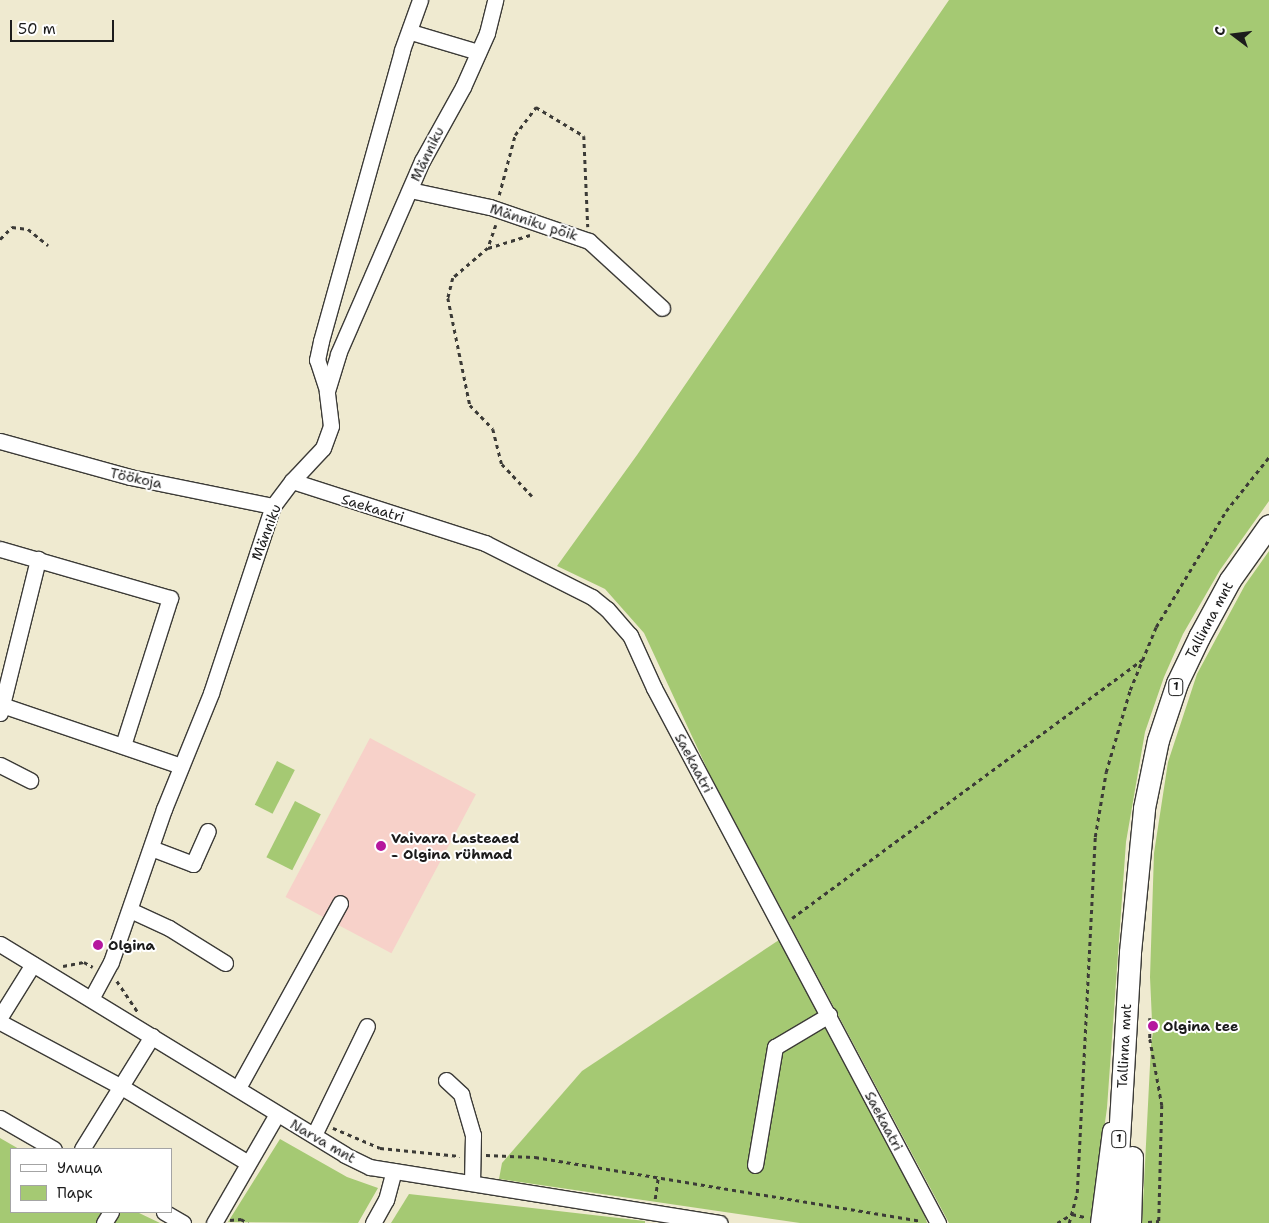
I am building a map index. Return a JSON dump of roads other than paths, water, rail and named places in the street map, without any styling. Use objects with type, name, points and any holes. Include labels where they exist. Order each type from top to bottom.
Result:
[{"type":"highway","name":"Tallinna mnt","points":[[1114,1223],[1137,870],[1144,808],[1158,740],[1177,683],[1230,580],[1269,525]]},
{"type":"highway","name":"Tallinna mnt","points":[[1130,1223],[1139,947],[1137,870]]},
{"type":"street","points":[[327,391],[317,360],[321,341],[402,50],[411,32],[420,0]]},
{"type":"street","name":"Männiku","points":[[91,999],[105,974],[130,910],[181,766],[211,693],[273,506],[292,481],[323,448],[331,426],[327,391],[344,340],[410,190],[478,52],[496,0]]},
{"type":"street","points":[[411,32],[478,52]]},
{"type":"street","name":"Männiku põik","points":[[410,190],[494,209],[589,241],[662,308]]},
{"type":"street","name":"Töökoja","points":[[0,441],[61,460],[273,506]]},
{"type":"street","name":"Saekaatri","points":[[292,481],[485,543],[568,583],[607,609],[630,635],[654,688],[938,1223]]},
{"type":"street","points":[[0,549],[170,598],[123,745]]},
{"type":"street","points":[[38,560],[1,709],[123,745],[181,766]]},
{"type":"street","points":[[0,765],[30,780]]},
{"type":"street","points":[[151,848],[193,864],[208,831]]},
{"type":"street","points":[[238,1088],[340,903]]},
{"type":"street","points":[[130,910],[169,928],[225,963]]},
{"type":"street","name":"Narva mnt","points":[[0,944],[238,1088],[277,1114],[317,1129],[345,1155],[370,1166],[698,1221],[720,1223]]},
{"type":"street","points":[[32,964],[1,1014],[248,1164]]},
{"type":"street","points":[[755,1164],[775,1047],[828,1015]]},
{"type":"street","points":[[317,1129],[367,1026]]},
{"type":"street","points":[[83,1148],[152,1036]]},
{"type":"street","points":[[1098,1223],[1124,1054]]},
{"type":"street","points":[[446,1080],[462,1094],[473,1135],[472,1182]]},
{"type":"street","points":[[214,1223],[277,1114]]},
{"type":"street","points":[[0,1118],[52,1148]]},
{"type":"street","points":[[373,1223],[386,1200],[394,1171]]},
{"type":"street","points":[[166,1213],[184,1223]]},
{"type":"place","name":"Vaivara Lasteaed - Olgina rühmad","points":[[381,846]]},
{"type":"place","name":"Olgina","points":[[98,945]]},
{"type":"place","name":"Olgina tee","points":[[1153,1026]]}]
